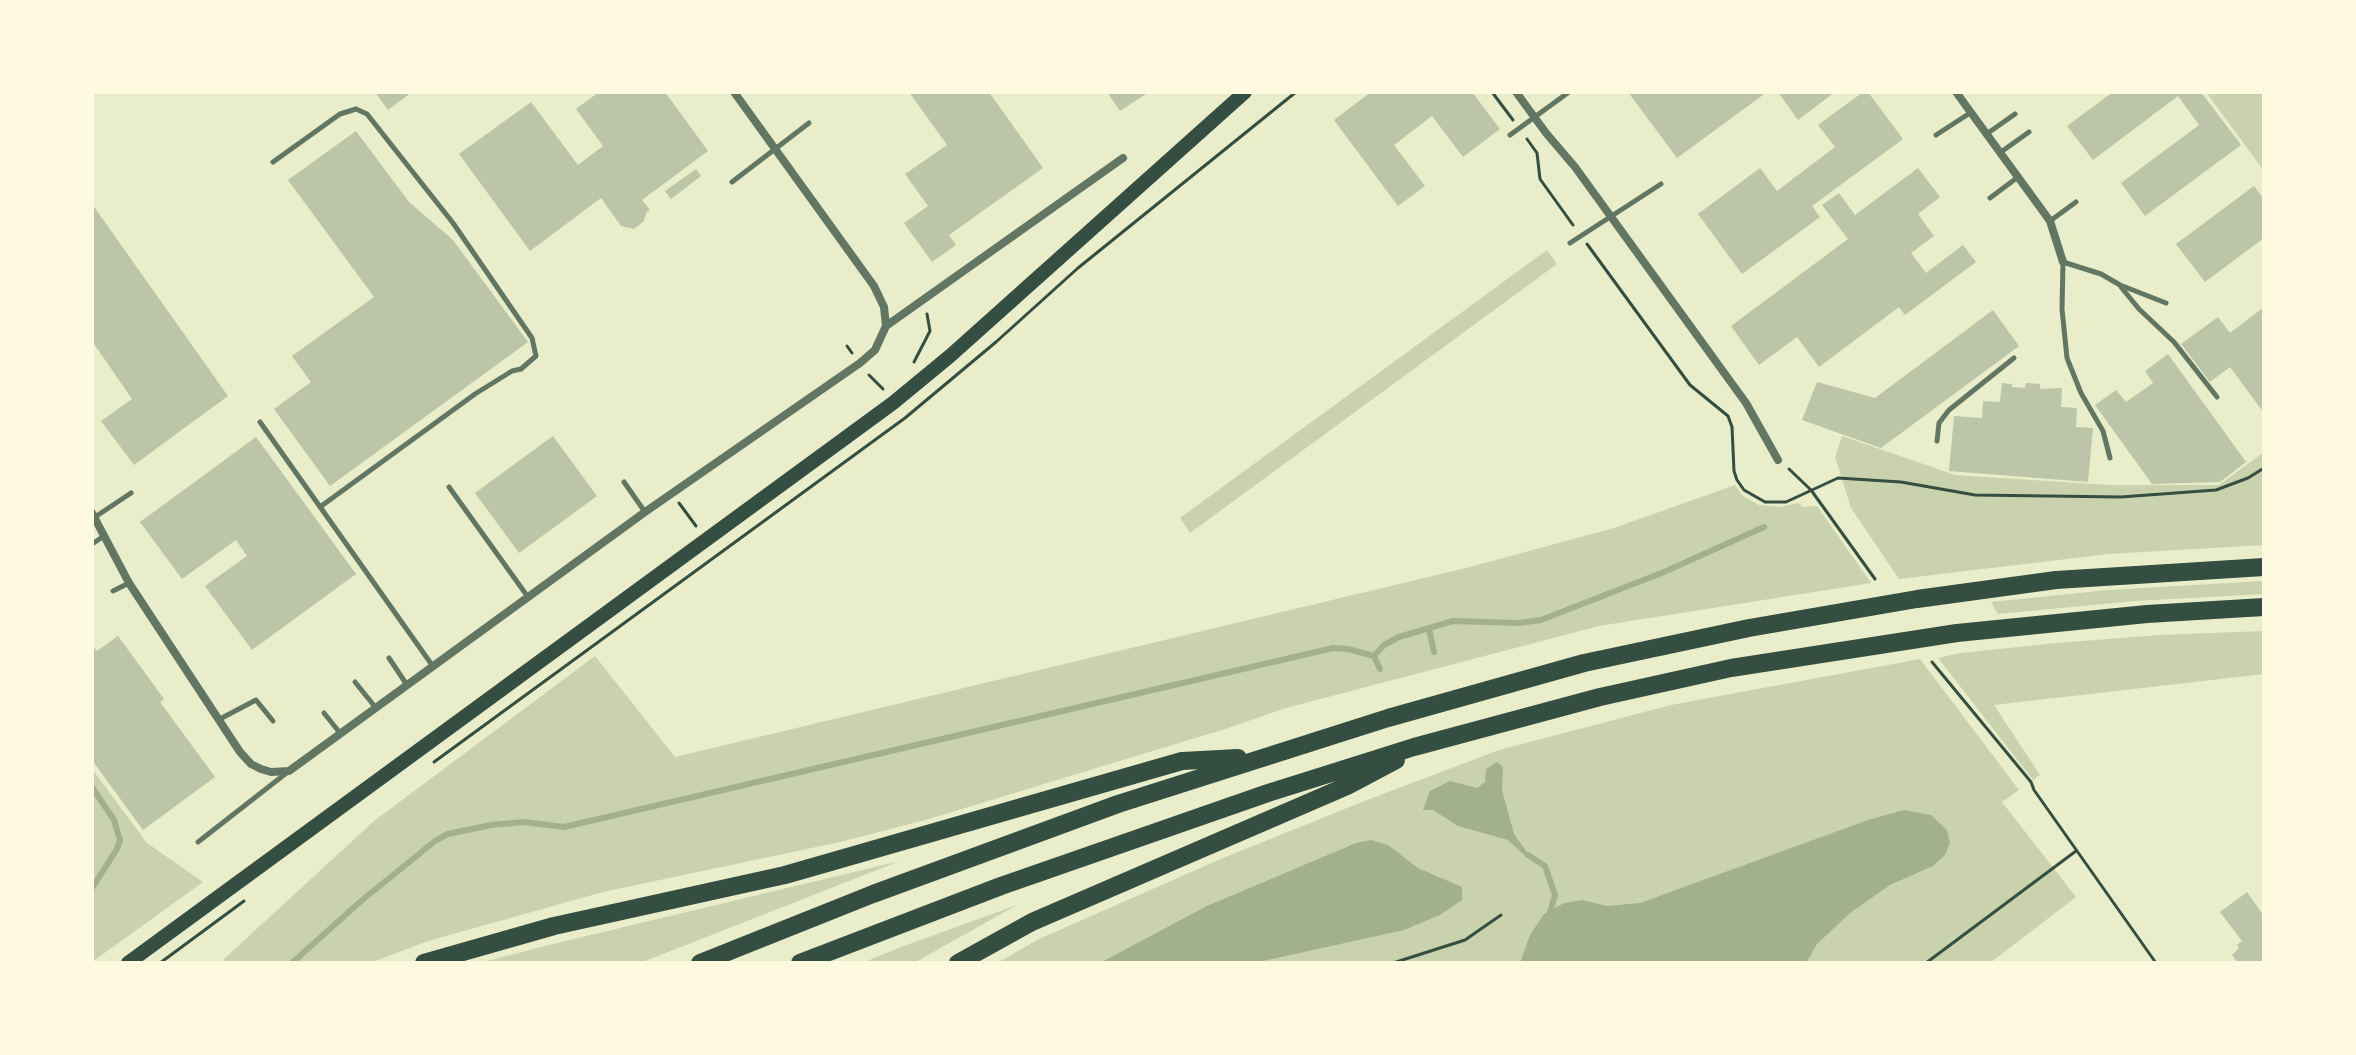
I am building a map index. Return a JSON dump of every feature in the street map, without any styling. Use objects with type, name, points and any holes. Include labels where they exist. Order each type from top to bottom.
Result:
[{"type":"highway","points":[[700,963],[989,850],[1261,757],[1477,691],[1584,663],[1749,628],[1917,599],[2056,580],[2264,567]]},
{"type":"highway","points":[[800,963],[1135,838],[1414,747],[1600,697],[1731,668],[1813,654],[2017,626],[2264,607]]},
{"type":"highway","points":[[958,963],[1032,922],[1383,769],[1414,747]]},
{"type":"highway","points":[[424,963],[554,926],[785,875],[1182,761],[1261,757]]},
{"type":"main road","points":[[128,963],[893,403],[950,356],[1245,92]]},
{"type":"street","points":[[734,92],[874,286],[884,307],[886,326]]},
{"type":"street","points":[[1516,92],[1575,167],[1746,403],[1778,460]]},
{"type":"street","points":[[1956,92],[2050,221],[2063,262]]},
{"type":"street","points":[[93,516],[129,583],[218,720],[251,764],[271,772],[289,771],[645,512],[860,363],[875,350],[886,326],[1123,158]]},
{"type":"lane","points":[[1510,135],[1569,92]]},
{"type":"lane","points":[[273,162],[340,114],[356,109],[367,114],[453,223],[532,338],[536,356],[521,369],[512,371],[475,394],[320,507]]},
{"type":"lane","points":[[1936,135],[1971,112]]},
{"type":"lane","points":[[1988,133],[2015,114]]},
{"type":"lane","points":[[732,182],[809,123]]},
{"type":"lane","points":[[2001,152],[2029,132]]},
{"type":"lane","points":[[1990,198],[2019,177]]},
{"type":"lane","points":[[1570,243],[1661,184]]},
{"type":"lane","points":[[2050,221],[2076,202]]},
{"type":"lane","points":[[2110,458],[2103,431],[2081,393],[2067,358],[2062,309],[2063,262],[2101,274],[2166,303]]},
{"type":"lane","points":[[2120,285],[2139,309],[2174,342],[2217,397]]},
{"type":"lane","points":[[1937,441],[1939,423],[1949,410],[2014,358]]},
{"type":"lane","points":[[260,422],[433,666]]},
{"type":"lane","points":[[624,482],[645,512]]},
{"type":"lane","points":[[449,487],[528,597]]},
{"type":"lane","points":[[93,516],[131,493]]},
{"type":"lane","points":[[92,544],[104,536]]},
{"type":"lane","points":[[113,591],[129,583]]},
{"type":"lane","points":[[389,658],[407,685]]},
{"type":"lane","points":[[355,682],[376,708]]},
{"type":"lane","points":[[218,720],[256,700],[273,721]]},
{"type":"lane","points":[[324,713],[341,733]]},
{"type":"lane","points":[[198,842],[289,771]]},
{"type":"path","points":[[1492,92],[1537,153],[1540,179],[1581,236],[1690,385],[1728,416],[1733,437],[1734,471],[1744,490],[1754,497],[1786,502],[1838,478],[1901,482],[1975,495],[2121,497],[2216,490],[2248,478],[2264,468]]},
{"type":"path","points":[[910,367],[919,357],[930,331],[926,311]]},
{"type":"path","points":[[882,388],[891,381]]},
{"type":"path","points":[[1778,460],[1811,490],[1875,579]]},
{"type":"path","points":[[682,507],[695,526]]},
{"type":"path","points":[[1932,662],[2031,782],[2156,963]]},
{"type":"path","points":[[1926,963],[2076,851]]},
{"type":"path","points":[[1393,963],[1465,940],[1501,915]]},
{"type":"path","points":[[160,963],[198,936]]},
{"type":"shaded area","points":[[2206,92],[2264,92],[2264,171]]},
{"type":"shaded area","points":[[1547,250],[1557,264],[1190,533],[1180,518]]},
{"type":"shaded area","points":[[1842,436],[1955,475],[2110,485],[2219,485],[2264,452],[2264,545],[2109,554],[1899,579],[1851,508],[1835,457]]},
{"type":"shaded area","points":[[1735,485],[1743,496],[1759,505],[1781,507],[1798,503],[1803,507],[1817,506],[1871,583],[1599,626],[1286,708],[929,819],[840,842],[603,892],[428,941],[370,963],[226,963],[224,959],[374,821],[595,656],[675,757],[1466,568],[1614,528]]},
{"type":"shaded area","points":[[2264,581],[2264,594],[2135,601],[1998,614],[1991,602],[2108,590]]},
{"type":"shaded area","points":[[2264,631],[2264,674],[1994,705],[2040,775],[2033,780],[1938,658],[2057,643]]},
{"type":"shaded area","points":[[1920,659],[2019,790],[2002,802],[2076,897],[1990,963],[997,963],[1039,939],[1223,858],[1499,750],[1671,705]]},
{"type":"shaded area","points":[[1497,762],[1503,767],[1502,790],[1514,834],[1531,858],[1508,840],[1458,826],[1433,810],[1423,810],[1430,791],[1450,781],[1477,788],[1485,782],[1486,769]]},
{"type":"shaded area","points":[[92,769],[147,843],[203,882],[92,962]]},
{"type":"shaded area","points":[[1904,810],[1931,815],[1947,830],[1950,843],[1945,855],[1933,866],[1890,885],[1850,913],[1817,944],[1806,963],[1520,963],[1530,935],[1544,914],[1564,903],[1582,900],[1607,906],[1640,903],[1868,820]]},
{"type":"shaded area","points":[[1371,840],[1388,845],[1418,868],[1462,887],[1462,900],[1440,915],[1404,930],[1254,963],[1100,963],[1207,906],[1356,843]]},
{"type":"shaded area","points":[[900,861],[640,963],[479,963],[553,944]]},
{"type":"shaded area","points":[[1017,905],[914,963],[862,963],[901,947]]},
{"type":"building","points":[[375,92],[412,92],[388,110]]},
{"type":"building","points":[[599,92],[665,92],[708,151],[642,200],[650,210],[644,221],[634,229],[621,226],[601,198],[530,251],[459,154],[531,102],[578,165],[603,146],[576,109]]},
{"type":"building","points":[[909,92],[989,92],[1043,168],[949,235],[956,245],[932,262],[904,223],[928,206],[905,174],[947,145]]},
{"type":"building","points":[[1107,92],[1149,92],[1120,111]]},
{"type":"building","points":[[1371,92],[1472,92],[1500,129],[1463,157],[1432,116],[1394,145],[1425,186],[1398,206],[1334,120]]},
{"type":"building","points":[[1628,92],[1767,92],[1677,158]]},
{"type":"building","points":[[1778,92],[1835,92],[1798,120]]},
{"type":"building","points":[[1863,92],[1868,92],[1903,139],[1812,206],[1820,217],[1742,274],[1698,214],[1760,168],[1777,191],[1835,147],[1818,125]]},
{"type":"building","points":[[2113,92],[2201,92],[2241,145],[2145,216],[2121,183],[2199,125],[2178,96],[2093,160],[2067,126]]},
{"type":"building","points":[[356,131],[409,202],[453,240],[528,342],[330,486],[274,409],[311,382],[292,356],[374,297],[288,180]]},
{"type":"building","points":[[1918,168],[1940,197],[1918,214],[1934,236],[1911,253],[1926,273],[1963,245],[1976,262],[1905,315],[1899,307],[1819,367],[1797,337],[1759,365],[1731,326],[1848,239],[1822,205],[1839,193],[1855,215]]},
{"type":"building","points":[[696,169],[701,176],[671,199],[665,191]]},
{"type":"building","points":[[2254,186],[2264,199],[2264,238],[2205,282],[2176,244]]},
{"type":"building","points":[[92,204],[228,396],[134,465],[101,421],[132,399],[92,341]]},
{"type":"building","points":[[2264,307],[2264,413],[2230,367],[2210,382],[2181,344],[2218,317],[2230,333]]},
{"type":"building","points":[[1993,310],[2019,346],[1881,448],[1802,420],[1817,382],[1875,398]]},
{"type":"building","points":[[2168,354],[2246,462],[2220,482],[2152,484],[2095,405],[2116,390],[2126,402],[2153,383],[2145,371]]},
{"type":"building","points":[[2002,383],[2012,384],[2012,387],[2025,388],[2026,383],[2040,384],[2040,389],[2062,388],[2061,407],[2077,408],[2076,427],[2093,428],[2088,482],[1949,471],[1954,416],[1982,418],[1983,401],[2000,402]]},
{"type":"building","points":[[553,436],[597,496],[519,553],[475,493]]},
{"type":"building","points":[[256,437],[356,574],[252,650],[205,586],[247,556],[236,540],[182,579],[140,522]]},
{"type":"building","points":[[118,636],[164,699],[160,702],[215,777],[143,830],[92,760],[92,645],[97,651]]},
{"type":"building","points":[[2247,892],[2264,916],[2264,963],[2238,963],[2232,955],[2242,941],[2220,912]]},
{"type":"waterway","points":[[1374,656],[1384,645],[1399,637],[1453,621],[1518,623],[1541,620],[1664,572],[1764,527]]},
{"type":"waterway","points":[[1429,629],[1434,652]]},
{"type":"waterway","points":[[292,963],[361,901],[448,834],[524,822],[564,827],[1333,648],[1374,656]]},
{"type":"waterway","points":[[1374,656],[1380,669]]},
{"type":"waterway","points":[[92,787],[114,820],[120,840],[92,888]]},
{"type":"waterway","points":[[1528,855],[1545,866],[1555,895],[1549,916]]}]
